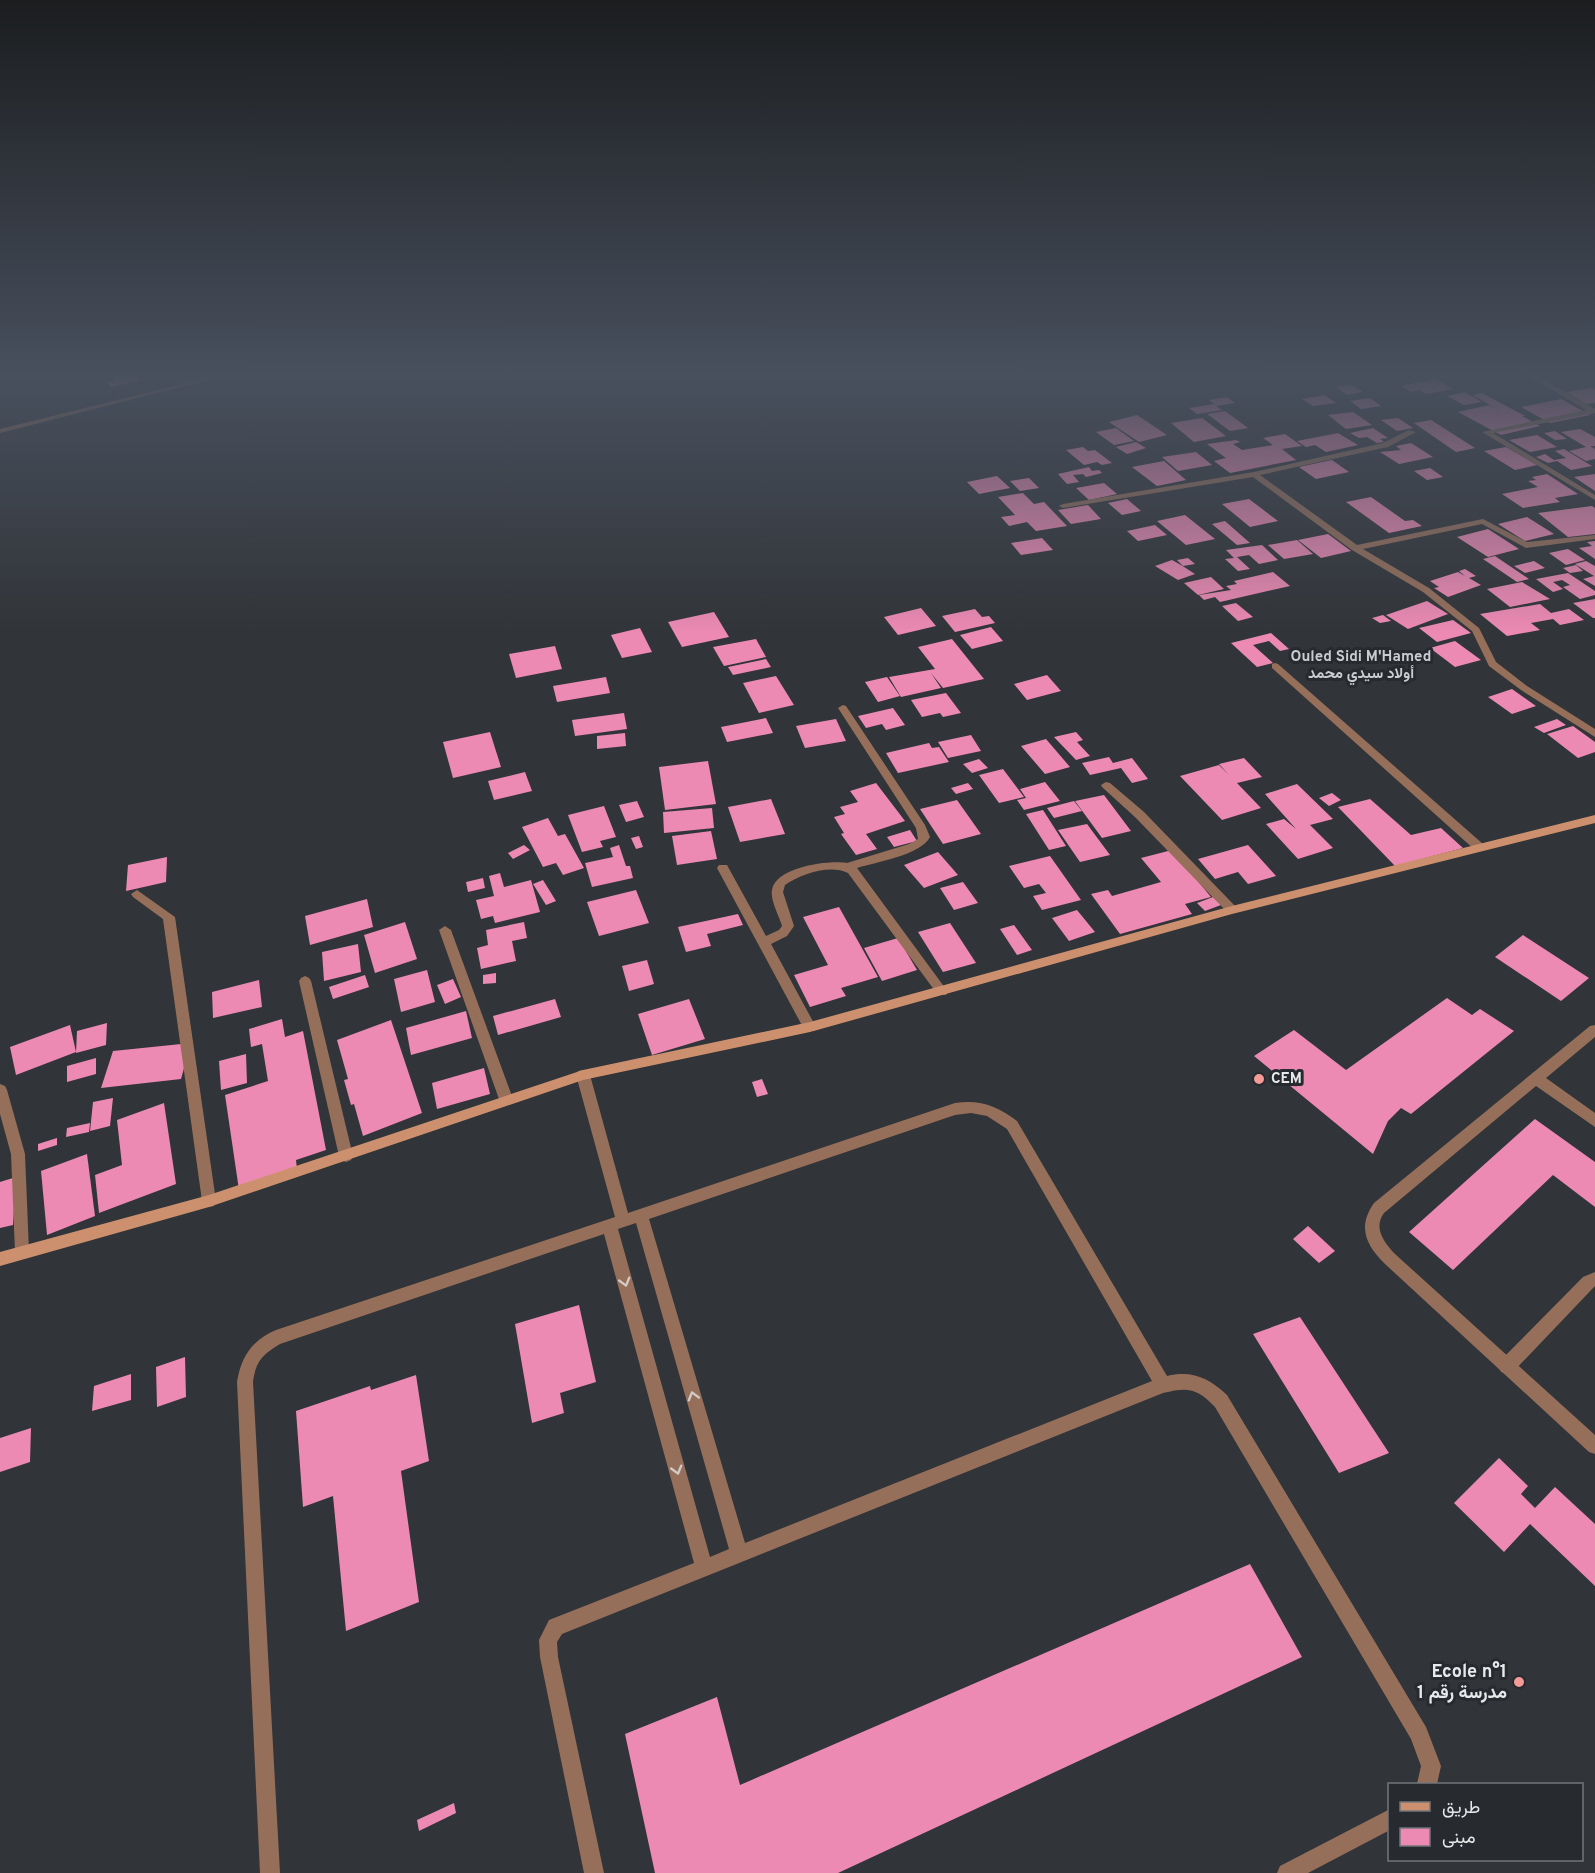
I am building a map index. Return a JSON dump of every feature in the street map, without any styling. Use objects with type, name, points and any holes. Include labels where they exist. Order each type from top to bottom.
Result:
[{"type":"main road","points":[[0,1259],[209,1201],[346,1156],[506,1099],[583,1075],[810,1027],[1232,910],[1595,819]]},
{"type":"street","points":[[1064,506],[1254,474],[1315,460]]},
{"type":"street","points":[[1533,460],[1595,498]]},
{"type":"street","points":[[1254,474],[1355,548],[1426,590],[1476,630],[1492,664],[1595,734]]},
{"type":"street","points":[[1355,548],[1483,521],[1526,545],[1595,537]]},
{"type":"street","points":[[1275,666],[1479,847]]},
{"type":"street","points":[[764,942],[783,933],[788,926],[777,892],[780,882],[791,876],[832,865],[848,867],[913,847],[924,837],[923,832],[843,708]]},
{"type":"street","points":[[1106,784],[1140,815],[1232,910]]},
{"type":"street","points":[[848,867],[942,992]]},
{"type":"street","points":[[723,868],[810,1027]]},
{"type":"street","points":[[137,894],[169,916],[209,1201]]},
{"type":"street","points":[[445,930],[506,1099]]},
{"type":"street","points":[[305,981],[346,1156]]},
{"type":"street","points":[[1595,1030],[1384,1204],[1374,1213],[1371,1220],[1373,1236],[1382,1252],[1595,1446]]},
{"type":"street","points":[[583,1075],[616,1223],[704,1567]]},
{"type":"street","points":[[1535,1078],[1595,1120]]},
{"type":"street","points":[[0,1090],[18,1154],[22,1252]]},
{"type":"street","points":[[270,1873],[245,1382],[247,1363],[257,1349],[276,1338],[955,1109],[973,1106],[995,1112],[1012,1125],[1163,1385]]},
{"type":"street","points":[[640,1215],[739,1553]]},
{"type":"street","points":[[1507,1366],[1588,1282],[1595,1279]]},
{"type":"street","points":[[594,1873],[549,1657],[548,1641],[556,1627],[1163,1385],[1185,1379],[1207,1386],[1221,1401],[1419,1734],[1431,1766],[1427,1783]]},
{"type":"street","points":[[1287,1873],[1388,1820]]},
{"type":"building","points":[[1078,460],[1109,460],[1112,463],[1102,465],[1097,462],[1084,465]]},
{"type":"building","points":[[1166,460],[1206,460],[1212,465],[1178,471]]},
{"type":"building","points":[[1216,460],[1294,460],[1230,473],[1214,461]]},
{"type":"building","points":[[1333,460],[1349,472],[1316,479],[1299,467]]},
{"type":"building","points":[[1393,460],[1416,460],[1399,464]]},
{"type":"building","points":[[1499,460],[1529,460],[1537,465],[1515,470]]},
{"type":"building","points":[[1543,460],[1583,460],[1592,466],[1571,470],[1557,461],[1548,463]]},
{"type":"building","points":[[1164,461],[1186,480],[1157,486],[1132,467]]},
{"type":"building","points":[[1089,467],[1092,471],[1099,470],[1102,473],[1086,477],[1083,474],[1073,475],[1079,482],[1067,484],[1058,474]]},
{"type":"building","points":[[1430,468],[1443,477],[1427,480],[1414,471]]},
{"type":"building","points":[[1547,474],[1578,494],[1555,498],[1560,502],[1523,508],[1502,494],[1538,487],[1528,481],[1536,480],[1532,477]]},
{"type":"building","points":[[1595,474],[1595,491],[1574,477]]},
{"type":"building","points":[[997,476],[1010,488],[979,494],[967,482]]},
{"type":"building","points":[[1029,478],[1039,488],[1020,491],[1010,481]]},
{"type":"building","points":[[1104,483],[1117,494],[1089,500],[1076,488]]},
{"type":"building","points":[[1023,493],[1034,504],[1044,502],[1067,526],[1036,531],[1027,522],[1009,526],[1001,517],[1015,515],[998,497]]},
{"type":"building","points":[[1371,497],[1405,521],[1413,520],[1422,526],[1389,533],[1346,502]]},
{"type":"building","points":[[1127,499],[1141,511],[1122,515],[1108,503]]},
{"type":"building","points":[[1249,499],[1278,521],[1250,527],[1222,504]]},
{"type":"building","points":[[1088,505],[1101,519],[1071,524],[1058,510]]},
{"type":"building","points":[[1592,506],[1595,508],[1595,534],[1568,537],[1538,513]]},
{"type":"building","points":[[1185,515],[1215,539],[1186,545],[1157,521]]},
{"type":"building","points":[[1527,517],[1554,534],[1525,541],[1498,524]]},
{"type":"building","points":[[1225,521],[1250,543],[1237,545],[1212,524]]},
{"type":"building","points":[[1155,525],[1167,535],[1138,541],[1127,531]]},
{"type":"building","points":[[1488,529],[1519,549],[1488,557],[1457,537]]},
{"type":"building","points":[[1328,534],[1351,551],[1321,558],[1298,540]]},
{"type":"building","points":[[1042,538],[1053,550],[1021,555],[1011,543]]},
{"type":"building","points":[[1297,540],[1313,554],[1284,559],[1268,545]]},
{"type":"building","points":[[1595,541],[1595,559],[1579,548],[1592,546],[1587,542]]},
{"type":"building","points":[[1262,545],[1278,560],[1259,564],[1249,555],[1237,557],[1250,569],[1238,571],[1225,559],[1234,558],[1226,550]]},
{"type":"building","points":[[1568,549],[1585,560],[1566,565],[1549,553]]},
{"type":"building","points":[[1495,556],[1529,579],[1517,582],[1483,559]]},
{"type":"building","points":[[1188,558],[1195,564],[1183,566],[1177,560]]},
{"type":"building","points":[[1172,560],[1195,574],[1178,580],[1155,566]]},
{"type":"building","points":[[1534,561],[1545,568],[1525,573],[1514,566]]},
{"type":"building","points":[[1586,561],[1595,566],[1595,586],[1583,579],[1594,576],[1575,564]]},
{"type":"building","points":[[1576,565],[1583,571],[1570,573],[1563,568]]},
{"type":"building","points":[[1465,569],[1476,576],[1469,578],[1481,585],[1448,597],[1434,588],[1439,587],[1430,581],[1458,572],[1465,576],[1459,571]]},
{"type":"building","points":[[1273,572],[1290,586],[1220,602],[1215,597],[1204,600],[1199,595],[1231,590],[1226,586],[1237,584],[1234,581]]},
{"type":"building","points":[[1568,573],[1595,591],[1595,595],[1580,599],[1563,587],[1570,585],[1562,580],[1553,582],[1563,589],[1553,592],[1536,579]]},
{"type":"building","points":[[1211,577],[1224,589],[1198,595],[1184,583]]},
{"type":"building","points":[[1522,582],[1550,599],[1510,607],[1487,589]]},
{"type":"building","points":[[1595,599],[1595,618],[1573,603]]},
{"type":"building","points":[[1427,601],[1448,614],[1408,629],[1386,615]]},
{"type":"building","points":[[1236,603],[1253,617],[1238,621],[1222,606]]},
{"type":"building","points":[[1540,604],[1551,613],[1569,609],[1584,620],[1560,625],[1553,619],[1531,623],[1540,630],[1507,636],[1480,614]]},
{"type":"building","points":[[921,608],[936,626],[898,635],[884,617]]},
{"type":"building","points":[[975,609],[982,617],[989,616],[995,623],[955,632],[942,616]]},
{"type":"building","points":[[714,612],[729,637],[682,647],[668,622]]},
{"type":"building","points":[[1383,615],[1391,621],[1380,623],[1372,618]]},
{"type":"building","points":[[1453,620],[1471,633],[1437,642],[1419,628]]},
{"type":"building","points":[[991,627],[1003,641],[972,649],[960,635]]},
{"type":"building","points":[[640,628],[652,652],[622,658],[611,635]]},
{"type":"building","points":[[1271,633],[1289,649],[1280,651],[1269,641],[1253,645],[1273,663],[1257,667],[1231,643]]},
{"type":"building","points":[[756,639],[766,657],[724,666],[713,647]]},
{"type":"building","points":[[952,639],[984,679],[943,688],[931,673],[941,688],[901,697],[889,677],[935,669],[918,647]]},
{"type":"building","points":[[1455,641],[1481,660],[1455,667],[1430,648]]},
{"type":"building","points":[[555,646],[562,669],[516,678],[509,654]]},
{"type":"building","points":[[766,659],[771,667],[733,675],[728,667]]},
{"type":"building","points":[[1047,675],[1061,691],[1027,700],[1014,684]]},
{"type":"building","points":[[776,676],[794,705],[759,713],[743,683]]},
{"type":"building","points":[[606,677],[610,693],[557,702],[553,686]]},
{"type":"building","points":[[887,677],[900,696],[878,702],[865,682]]},
{"type":"building","points":[[1512,689],[1536,706],[1512,714],[1488,697]]},
{"type":"building","points":[[946,693],[961,713],[943,717],[940,713],[922,717],[911,700]]},
{"type":"building","points":[[893,708],[905,725],[886,730],[882,724],[866,728],[858,716]]},
{"type":"building","points":[[624,713],[627,729],[575,736],[572,720]]},
{"type":"building","points":[[766,718],[773,733],[727,742],[721,727]]},
{"type":"building","points":[[836,719],[846,741],[805,748],[796,726]]},
{"type":"building","points":[[1557,719],[1566,725],[1544,733],[1534,727]]},
{"type":"building","points":[[1573,726],[1595,742],[1595,752],[1578,758],[1547,734]]},
{"type":"building","points":[[490,732],[501,767],[453,778],[443,742]]},
{"type":"building","points":[[1076,732],[1083,740],[1077,742],[1090,756],[1076,760],[1054,737]]},
{"type":"building","points":[[625,733],[626,746],[597,749],[597,736]]},
{"type":"building","points":[[971,735],[981,751],[948,758],[938,742]]},
{"type":"building","points":[[1046,739],[1070,767],[1045,774],[1021,746]]},
{"type":"building","points":[[929,743],[932,748],[939,747],[949,762],[898,773],[886,753]]},
{"type":"building","points":[[1109,757],[1113,763],[1132,758],[1148,779],[1132,783],[1121,768],[1090,775],[1082,763]]},
{"type":"building","points":[[1244,758],[1262,777],[1237,783],[1261,808],[1222,820],[1180,776],[1219,765],[1228,774],[1219,764]]},
{"type":"building","points":[[979,759],[988,768],[972,773],[963,764]]},
{"type":"building","points":[[708,761],[716,804],[665,810],[659,767]]},
{"type":"building","points":[[1003,769],[1024,797],[999,803],[979,775]]},
{"type":"building","points":[[525,772],[532,791],[494,800],[488,781]]},
{"type":"building","points":[[1045,782],[1060,801],[1024,810],[1017,800],[1026,798],[1020,789]]},
{"type":"building","points":[[876,783],[905,821],[866,834],[877,849],[856,855],[841,834],[844,833],[834,817],[845,814],[840,807],[858,802],[850,791]]},
{"type":"building","points":[[968,783],[973,789],[956,794],[951,788]]},
{"type":"building","points":[[1297,784],[1333,819],[1310,825],[1333,848],[1298,859],[1266,824],[1284,819],[1296,829],[1265,794]]},
{"type":"building","points":[[1332,793],[1341,800],[1329,806],[1319,798]]},
{"type":"building","points":[[1104,795],[1131,831],[1102,838],[1075,801]]},
{"type":"building","points":[[771,799],[785,834],[740,842],[728,807]]},
{"type":"building","points":[[1370,799],[1411,835],[1441,828],[1463,848],[1395,866],[1338,807]]},
{"type":"building","points":[[957,800],[981,834],[943,844],[920,809]]},
{"type":"building","points":[[637,801],[644,817],[626,822],[619,805]]},
{"type":"building","points":[[1074,801],[1082,811],[1054,818],[1047,808]]},
{"type":"building","points":[[604,806],[616,837],[600,841],[603,847],[582,852],[568,815]]},
{"type":"building","points":[[712,808],[714,828],[664,833],[663,812]]},
{"type":"building","points":[[1043,810],[1066,846],[1049,850],[1026,814]]},
{"type":"building","points":[[548,818],[558,836],[565,834],[584,868],[563,875],[556,863],[543,867],[522,827]]},
{"type":"building","points":[[1087,824],[1110,855],[1080,862],[1058,830]]},
{"type":"building","points":[[910,830],[917,841],[894,847],[887,837]]},
{"type":"building","points":[[711,831],[717,859],[677,865],[672,836]]},
{"type":"building","points":[[639,836],[643,847],[636,849],[631,838]]},
{"type":"building","points":[[524,845],[530,850],[513,859],[508,853]]},
{"type":"building","points":[[619,845],[626,866],[630,866],[633,878],[592,887],[585,863],[613,857],[610,848]]},
{"type":"building","points":[[1248,845],[1276,876],[1248,884],[1238,872],[1215,879],[1198,859]]},
{"type":"building","points":[[1172,850],[1211,897],[1185,904],[1192,914],[1120,934],[1091,894],[1108,890],[1112,896],[1161,882],[1141,858]]},
{"type":"building","points":[[938,852],[958,875],[924,888],[904,865]]},
{"type":"building","points":[[1050,856],[1081,900],[1042,910],[1033,896],[1046,893],[1039,884],[1024,888],[1009,866]]},
{"type":"building","points":[[167,857],[166,882],[126,891],[128,865]]},
{"type":"building","points":[[500,873],[504,887],[531,880],[540,912],[495,923],[493,916],[481,919],[476,900],[494,896],[489,876]]},
{"type":"building","points":[[483,878],[485,888],[468,892],[466,882]]},
{"type":"building","points":[[543,880],[556,901],[546,905],[533,884]]},
{"type":"building","points":[[963,882],[978,903],[954,910],[940,888]]},
{"type":"building","points":[[636,890],[649,923],[599,936],[587,902]]},
{"type":"building","points":[[1213,897],[1221,905],[1205,911],[1197,903]]},
{"type":"building","points":[[367,899],[373,927],[310,945],[305,916]]},
{"type":"building","points":[[839,907],[878,977],[841,988],[846,996],[810,1007],[794,975],[828,965],[803,917]]},
{"type":"building","points":[[1077,910],[1095,932],[1069,941],[1052,918]]},
{"type":"building","points":[[738,914],[743,925],[707,934],[711,946],[686,952],[678,927]]},
{"type":"building","points":[[405,922],[417,959],[375,973],[364,935]]},
{"type":"building","points":[[524,922],[527,938],[512,941],[516,961],[481,969],[477,948],[488,945],[486,930]]},
{"type":"building","points":[[950,923],[976,963],[943,972],[918,932]]},
{"type":"building","points":[[1014,925],[1032,950],[1017,955],[1000,929]]},
{"type":"building","points":[[1523,935],[1589,978],[1561,1001],[1495,957]]},
{"type":"building","points":[[898,938],[917,970],[882,981],[864,948]]},
{"type":"building","points":[[358,944],[361,972],[324,981],[322,952]]},
{"type":"building","points":[[647,960],[654,984],[629,991],[622,966]]},
{"type":"building","points":[[427,970],[435,1002],[401,1012],[394,979]]},
{"type":"building","points":[[496,973],[496,983],[483,984],[483,975]]},
{"type":"building","points":[[365,975],[369,987],[333,999],[329,987]]},
{"type":"building","points":[[453,979],[461,997],[445,1004],[437,985]]},
{"type":"building","points":[[259,980],[262,1007],[213,1018],[212,992]]},
{"type":"building","points":[[1447,998],[1472,1015],[1480,1009],[1514,1031],[1411,1114],[1401,1108],[1388,1121],[1373,1154],[1254,1056],[1294,1030],[1346,1070]]},
{"type":"building","points":[[555,999],[561,1017],[498,1035],[493,1016]]},
{"type":"building","points":[[689,999],[705,1039],[652,1055],[638,1014]]},
{"type":"building","points":[[466,1011],[472,1038],[411,1055],[406,1028]]},
{"type":"building","points":[[282,1019],[285,1037],[303,1031],[326,1150],[296,1160],[297,1169],[239,1190],[225,1095],[268,1081],[262,1044],[251,1047],[249,1029]]},
{"type":"building","points":[[391,1020],[422,1113],[363,1136],[344,1080],[348,1079],[337,1040]]},
{"type":"building","points":[[107,1023],[106,1045],[76,1053],[77,1031]]},
{"type":"building","points":[[70,1025],[76,1052],[16,1075],[10,1047]]},
{"type":"building","points":[[191,1043],[181,1079],[101,1088],[113,1051]]},
{"type":"building","points":[[246,1054],[247,1083],[221,1090],[219,1061]]},
{"type":"building","points":[[96,1058],[96,1074],[67,1082],[67,1066]]},
{"type":"building","points":[[484,1068],[490,1094],[437,1109],[432,1083]]},
{"type":"building","points":[[762,1079],[768,1094],[757,1097],[752,1082]]},
{"type":"building","points":[[113,1098],[110,1126],[90,1131],[93,1102]]},
{"type":"building","points":[[164,1103],[176,1184],[99,1213],[95,1175],[122,1165],[117,1120]]},
{"type":"building","points":[[1535,1119],[1595,1162],[1595,1207],[1553,1175],[1453,1270],[1409,1232]]},
{"type":"building","points":[[90,1123],[89,1132],[66,1137],[67,1128]]},
{"type":"building","points":[[57,1138],[57,1145],[38,1151],[38,1144]]},
{"type":"building","points":[[87,1154],[95,1216],[47,1235],[41,1171]]},
{"type":"building","points":[[16,1177],[13,1225],[0,1228],[0,1182]]},
{"type":"building","points":[[1308,1226],[1335,1251],[1319,1263],[1293,1239]]},
{"type":"building","points":[[579,1305],[596,1382],[560,1393],[564,1413],[532,1423],[515,1324]]},
{"type":"building","points":[[1300,1317],[1389,1453],[1339,1473],[1253,1334]]},
{"type":"building","points":[[185,1357],[186,1397],[157,1407],[156,1367]]},
{"type":"building","points":[[131,1374],[131,1400],[92,1411],[94,1386]]},
{"type":"building","points":[[416,1375],[429,1461],[401,1471],[419,1602],[346,1631],[333,1496],[303,1507],[296,1411],[370,1386],[371,1390]]},
{"type":"building","points":[[31,1428],[30,1462],[0,1472],[0,1438]]},
{"type":"building","points":[[1499,1458],[1528,1486],[1521,1494],[1535,1508],[1555,1487],[1595,1524],[1595,1586],[1530,1524],[1504,1552],[1454,1503]]},
{"type":"building","points":[[1250,1564],[1302,1657],[838,1873],[655,1873],[625,1734],[717,1697],[740,1785]]},
{"type":"building","points":[[454,1803],[456,1813],[419,1831],[417,1820]]},
{"type":"place","name":"CEM","points":[[1259,1079]]},
{"type":"place","name":"Ecole n°1 مدرسة رقم 1","points":[[1519,1682]]},
{"type":"district","name":"Ouled Sidi M'Hamed أولاد سيدي محمد","points":[[1361,666]]}]
